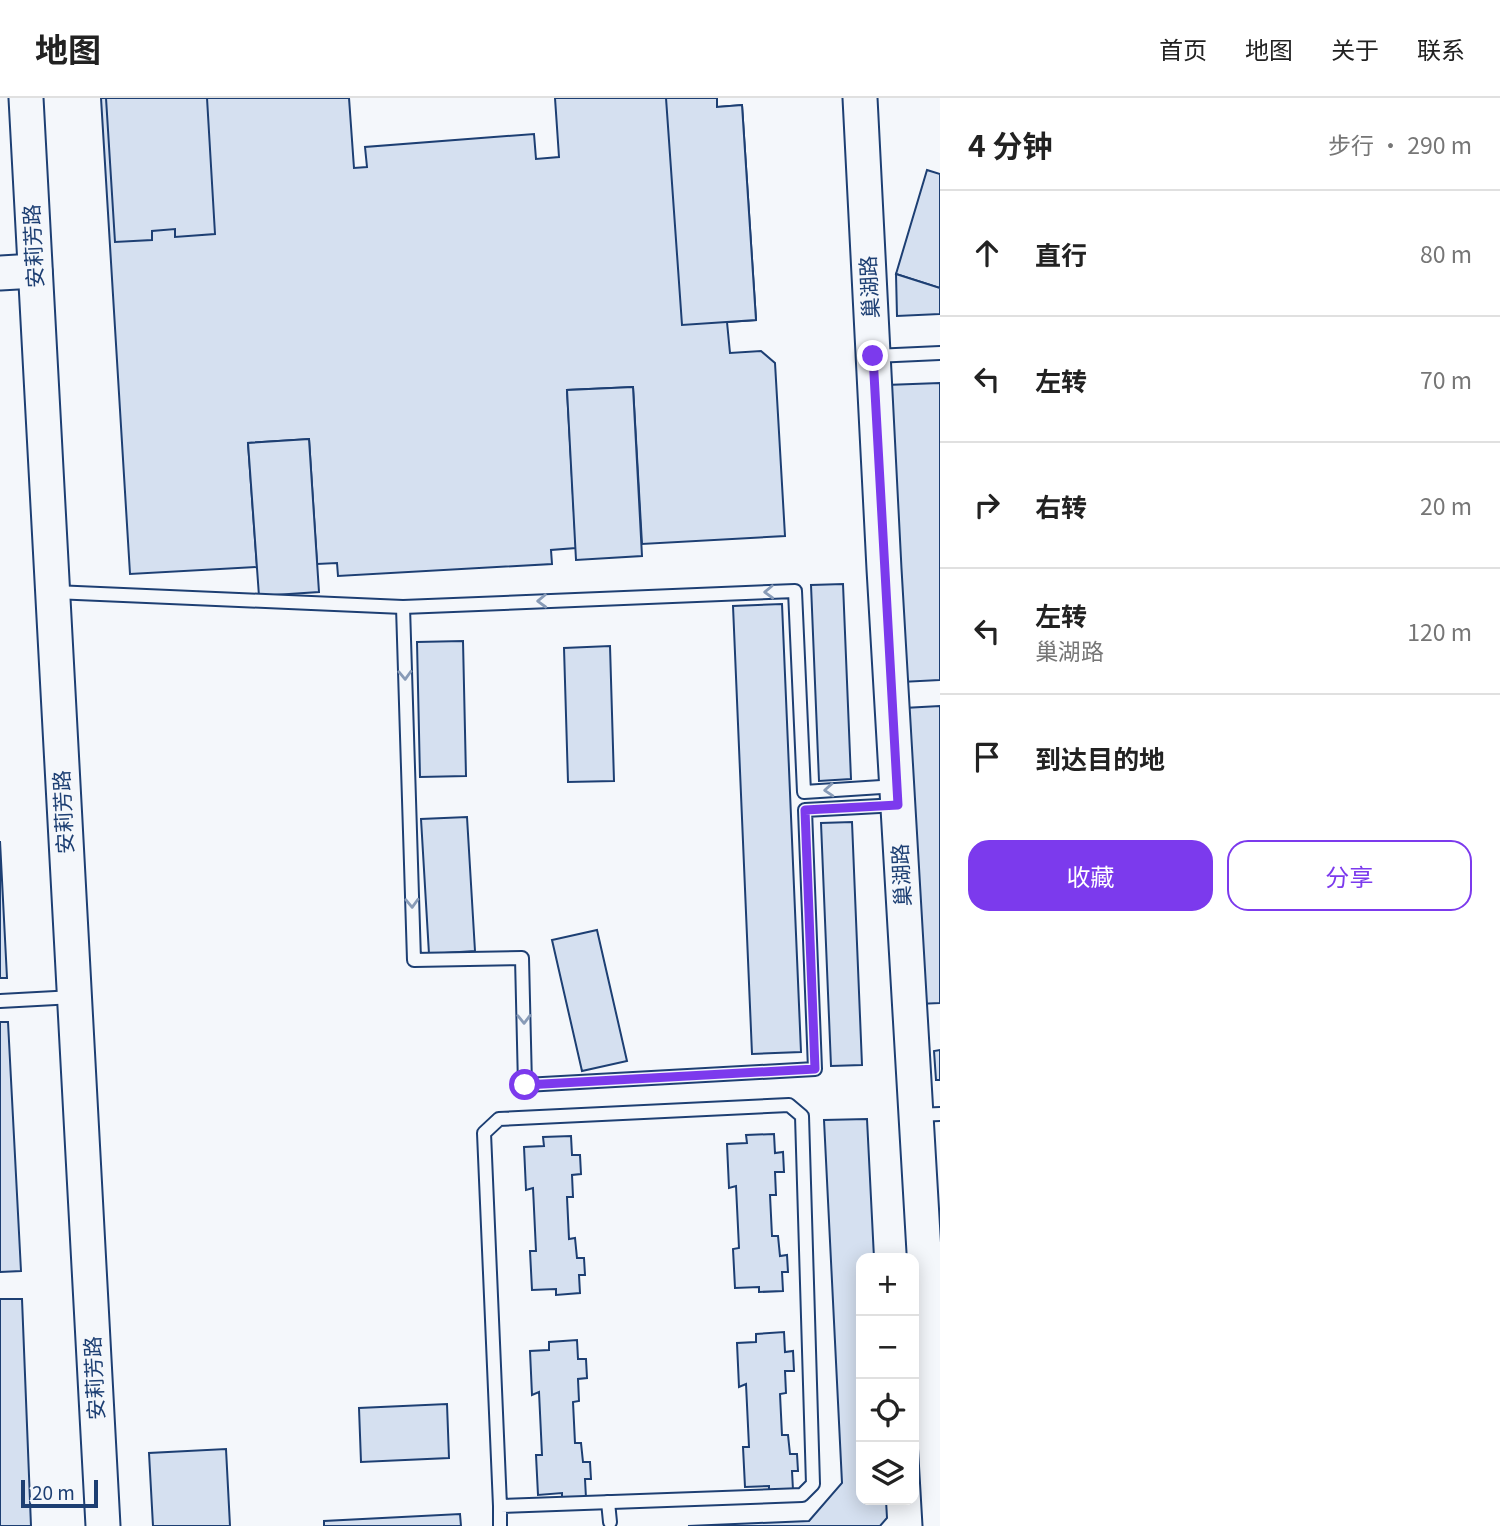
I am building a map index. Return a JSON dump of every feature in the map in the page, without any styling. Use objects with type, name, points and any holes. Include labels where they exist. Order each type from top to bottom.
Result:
[{"type":"street","name":"安莉芳路","points":[[26,98],[103,1526]]},
{"type":"street","name":"巢湖路","points":[[860,98],[897,796],[928,1114],[940,1525]]},
{"type":"street","points":[[0,273],[35,271]]},
{"type":"lane","points":[[873,356],[940,353]]},
{"type":"lane","points":[[53,592],[403,607],[795,591],[804,792],[897,796]]},
{"type":"lane","points":[[403,607],[414,960],[522,958],[525,1085],[815,1069],[805,810],[897,796]]},
{"type":"lane","points":[[0,1001],[74,997]]},
{"type":"lane","points":[[500,1506],[802,1495],[813,1484],[802,1116],[789,1105],[499,1119],[484,1133],[500,1526]]},
{"type":"lane","points":[[608,1502],[610,1522]]},
{"type":"building","points":[[101,98],[349,98],[354,168],[367,167],[365,147],[534,134],[536,159],[559,157],[555,98],[717,98],[717,107],[742,105],[756,320],[727,322],[730,353],[761,351],[775,363],[785,536],[642,544],[633,387],[567,390],[576,548],[551,550],[552,564],[338,576],[337,563],[317,564],[309,439],[248,443],[257,567],[130,574]]},
{"type":"building","points":[[106,98],[207,98],[215,234],[175,237],[175,229],[152,231],[152,240],[115,242]]},
{"type":"building","points":[[666,98],[717,98],[717,107],[742,105],[756,320],[682,325]]},
{"type":"building","points":[[927,170],[940,174],[940,288],[896,274]]},
{"type":"building","points":[[896,274],[940,288],[940,314],[897,316]]},
{"type":"building","points":[[940,383],[940,680],[901,682],[886,385]]},
{"type":"building","points":[[633,387],[642,556],[576,560],[567,390]]},
{"type":"building","points":[[309,439],[319,592],[259,596],[248,443]]},
{"type":"building","points":[[843,584],[851,779],[819,781],[811,585]]},
{"type":"building","points":[[782,604],[801,1052],[752,1054],[733,606]]},
{"type":"building","points":[[463,641],[466,776],[420,777],[417,642]]},
{"type":"building","points":[[610,646],[614,781],[568,782],[564,648]]},
{"type":"building","points":[[940,706],[940,1003],[918,1004],[904,708]]},
{"type":"building","points":[[467,817],[475,951],[429,954],[421,819]]},
{"type":"building","points":[[852,822],[862,1065],[831,1066],[821,823]]},
{"type":"building","points":[[0,841],[7,978],[0,978]]},
{"type":"building","points":[[597,930],[627,1061],[582,1071],[552,940]]},
{"type":"building","points":[[0,1022],[8,1022],[21,1271],[0,1272]]},
{"type":"building","points":[[940,1050],[940,1080],[936,1080],[934,1051]]},
{"type":"building","points":[[867,1119],[874,1253],[856,1253],[856,1505],[886,1505],[887,1518],[880,1526],[688,1526],[809,1521],[842,1483],[824,1120]]},
{"type":"building","points":[[774,1134],[775,1153],[783,1152],[784,1172],[775,1172],[776,1195],[770,1195],[772,1236],[778,1236],[780,1256],[787,1255],[788,1272],[782,1272],[783,1291],[759,1292],[759,1287],[735,1288],[733,1249],[739,1248],[736,1186],[729,1188],[727,1144],[747,1143],[746,1135]]},
{"type":"building","points":[[571,1136],[572,1155],[580,1155],[581,1174],[572,1175],[573,1197],[567,1197],[569,1239],[575,1238],[577,1258],[584,1258],[585,1275],[579,1275],[580,1293],[556,1295],[556,1289],[532,1290],[530,1251],[536,1251],[533,1188],[526,1190],[524,1147],[544,1146],[543,1137]]},
{"type":"building","points":[[0,1299],[22,1299],[31,1526],[0,1526]]},
{"type":"building","points":[[784,1332],[785,1352],[793,1351],[794,1371],[785,1371],[786,1393],[780,1394],[782,1435],[788,1435],[790,1454],[797,1454],[798,1471],[792,1471],[793,1490],[769,1491],[769,1486],[745,1487],[743,1447],[749,1447],[746,1384],[739,1387],[737,1343],[756,1342],[756,1334]]},
{"type":"building","points":[[577,1340],[578,1359],[586,1359],[587,1378],[578,1379],[579,1401],[573,1402],[575,1443],[581,1443],[583,1462],[590,1462],[591,1479],[585,1479],[586,1498],[562,1499],[562,1493],[538,1495],[536,1455],[542,1455],[539,1392],[532,1395],[530,1351],[549,1350],[549,1342]]},
{"type":"building","points":[[447,1404],[449,1458],[361,1462],[359,1408]]},
{"type":"building","points":[[226,1449],[230,1526],[153,1526],[149,1453]]},
{"type":"building","points":[[460,1514],[461,1526],[324,1526],[324,1521]]},
{"type":"route","points":[[525,1085],[815,1069],[805,810],[898,805],[873,356]]}]
